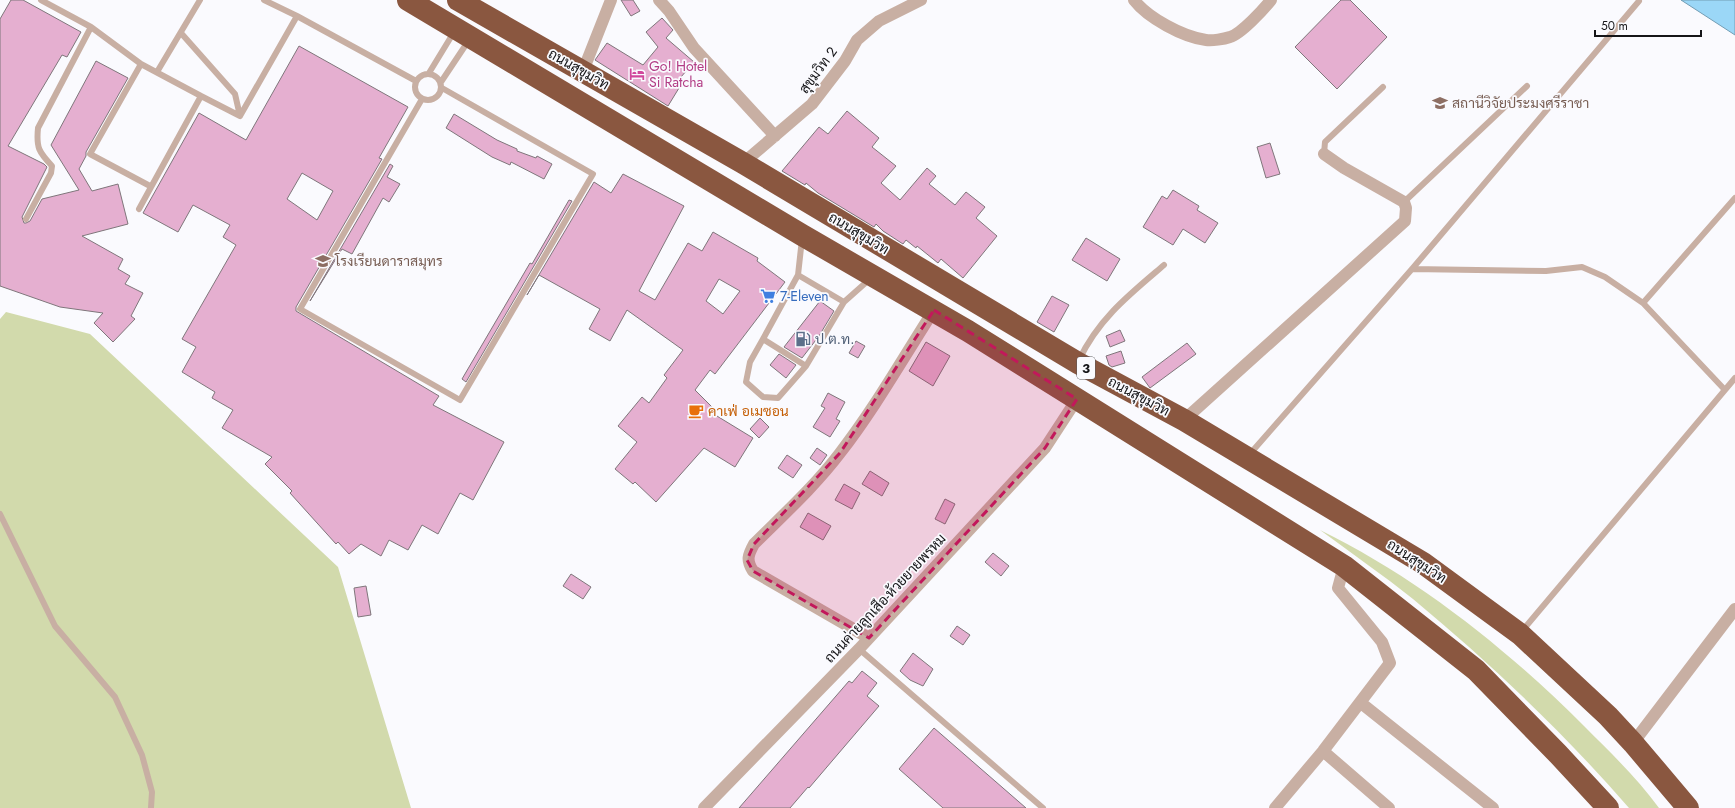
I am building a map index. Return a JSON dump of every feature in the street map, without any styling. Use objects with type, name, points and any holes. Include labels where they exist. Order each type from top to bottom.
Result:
[{"type":"highway","name":"ถนนสุขุมวิท","points":[[408,0],[802,235],[934,310],[1344,566],[1476,670],[1608,808]]},
{"type":"highway","name":"ถนนสุขุมวิท","points":[[458,0],[743,164],[1078,363],[1184,420],[1423,563],[1520,634],[1608,716],[1688,808]]},
{"type":"street","points":[[583,71],[611,0]]},
{"type":"street","points":[[659,0],[694,48],[776,136]]},
{"type":"street","name":"สุขุมวิท 2","points":[[743,164],[812,104],[845,61],[857,40],[879,21],[921,0]]},
{"type":"street","points":[[1134,0],[1155,19],[1182,33],[1207,41],[1232,37],[1259,14],[1272,0]]},
{"type":"street","points":[[1184,420],[1405,221],[1406,208],[1404,202],[1344,168],[1324,154]]},
{"type":"street","points":[[870,638],[753,571],[748,560],[748,554],[754,544],[828,468],[840,453],[858,428],[934,310]]},
{"type":"street","name":"ถนนค่ายลูกเสึอ-ห้วยยายพรหม","points":[[704,808],[870,638],[1045,448],[1077,399]]},
{"type":"street","points":[[1275,808],[1323,751],[1390,663],[1382,642],[1338,588],[1344,566]]},
{"type":"street","points":[[1633,743],[1735,609]]},
{"type":"street","points":[[1361,703],[1493,808]]},
{"type":"street","points":[[1323,751],[1389,808]]},
{"type":"lane","points":[[41,0],[91,27],[141,64],[240,116]]},
{"type":"lane","points":[[157,72],[200,0]]},
{"type":"lane","points":[[264,0],[297,16],[416,81]]},
{"type":"lane","points":[[1247,457],[1412,269],[1639,1]]},
{"type":"lane","points":[[240,116],[297,16]]},
{"type":"lane","points":[[26,219],[51,173],[52,166],[40,152],[37,142],[38,128],[91,27]]},
{"type":"lane","points":[[181,33],[235,94],[240,116]]},
{"type":"lane","points":[[464,33],[437,97],[427,100],[422,99],[415,91],[416,81],[419,77],[429,73],[464,33]]},
{"type":"lane","points":[[141,64],[90,154],[150,186]]},
{"type":"lane","points":[[422,99],[300,308],[460,400],[593,174],[441,85],[434,75],[429,73]]},
{"type":"lane","points":[[1404,202],[1527,86]]},
{"type":"lane","points":[[1324,154],[1325,142],[1383,87]]},
{"type":"lane","points":[[138,209],[201,96]]},
{"type":"lane","points":[[1642,303],[1735,198]]},
{"type":"lane","points":[[802,235],[798,275],[750,362],[746,382],[763,397],[778,398],[806,366],[844,302],[874,276]]},
{"type":"lane","points":[[1078,363],[1087,343],[1116,306],[1164,265]]},
{"type":"lane","points":[[1412,269],[1546,271],[1582,267],[1605,277],[1642,303],[1725,390]]},
{"type":"lane","points":[[798,275],[844,302]]},
{"type":"lane","points":[[763,339],[806,366]]},
{"type":"lane","points":[[1520,634],[1735,378]]},
{"type":"lane","points":[[0,514],[55,626],[115,697],[142,755],[152,792],[151,808]]},
{"type":"lane","points":[[859,649],[1043,808]]},
{"type":"highlighted area","points":[[934,310],[1077,399],[1045,448],[869,638],[753,571],[747,560],[754,544],[840,453]]},
{"type":"green space","points":[[6,312],[90,334],[338,567],[411,808],[0,808],[0,319]]},
{"type":"green space","points":[[1320,530],[1392,570],[1460,617],[1492,643],[1555,697],[1613,755],[1659,808],[1629,808],[1552,725],[1498,673],[1413,599]]},
{"type":"water","points":[[1681,0],[1735,0],[1735,35]]},
{"type":"building","points":[[11,0],[23,0],[81,32],[67,57],[62,55],[8,146],[44,164],[47,167],[22,217],[24,223],[30,221],[42,199],[79,190],[51,145],[96,61],[128,78],[86,152],[86,156],[79,169],[92,191],[118,184],[128,224],[82,236],[123,259],[118,269],[130,276],[125,284],[143,293],[131,316],[135,319],[113,342],[94,323],[103,313],[60,307],[0,286],[0,19]]},
{"type":"building","points":[[621,0],[633,0],[640,11],[631,16]]},
{"type":"building","points":[[1341,0],[1350,0],[1387,37],[1337,89],[1295,47]]},
{"type":"building","points":[[662,18],[673,30],[666,38],[694,62],[674,85],[679,88],[668,106],[595,60],[607,43],[643,65],[658,47],[646,32]]},
{"type":"building","points":[[299,46],[408,107],[379,158],[382,159],[296,307],[296,311],[439,396],[433,405],[504,442],[473,500],[460,493],[438,534],[422,525],[408,550],[389,540],[381,556],[361,544],[349,554],[338,542],[336,544],[290,493],[292,491],[265,464],[272,457],[222,428],[233,410],[212,398],[215,392],[182,372],[196,347],[182,339],[236,245],[223,237],[230,225],[193,205],[178,232],[143,213],[199,113],[246,140]],"holes":[[[302,173],[333,191],[317,220],[287,199]]]},
{"type":"building","points":[[847,111],[879,138],[872,147],[896,166],[881,183],[900,200],[927,168],[936,176],[929,184],[955,205],[966,192],[985,207],[976,218],[997,236],[963,278],[941,259],[938,263],[917,246],[916,248],[906,240],[903,244],[883,231],[876,224],[874,227],[818,193],[806,183],[805,185],[782,171],[819,127],[828,134]]},
{"type":"building","points":[[454,114],[497,140],[517,149],[517,151],[536,158],[537,156],[552,164],[544,179],[511,162],[510,165],[492,157],[446,128]]},
{"type":"building","points":[[1270,143],[1280,174],[1266,178],[1257,147]]},
{"type":"building","points":[[390,164],[393,166],[387,177],[400,184],[389,202],[383,198],[352,254],[342,249],[310,301]]},
{"type":"building","points":[[623,174],[684,206],[639,291],[655,300],[688,243],[702,251],[713,232],[758,258],[757,261],[785,282],[715,374],[710,370],[695,390],[715,410],[712,413],[753,438],[735,467],[704,448],[656,502],[635,482],[633,484],[615,469],[637,442],[618,426],[642,397],[649,403],[667,378],[664,375],[683,350],[627,310],[610,341],[589,329],[600,309],[539,275],[527,295],[594,182],[611,193]],"holes":[[[719,279],[740,291],[723,314],[706,301]]]},
{"type":"building","points":[[1173,190],[1199,206],[1197,210],[1218,223],[1205,243],[1183,229],[1173,245],[1143,227],[1162,196],[1167,199]]},
{"type":"building","points":[[569,200],[572,201],[466,382],[462,379]]},
{"type":"building","points":[[1086,238],[1120,259],[1107,281],[1072,260]]},
{"type":"building","points":[[1052,296],[1069,305],[1054,332],[1037,322]]},
{"type":"building","name":"ป.ต.ท.","points":[[820,301],[834,311],[819,336],[802,358],[784,347]]},
{"type":"building","points":[[1120,330],[1125,341],[1110,347],[1106,336]]},
{"type":"building","points":[[856,341],[865,346],[858,358],[849,353]]},
{"type":"building","points":[[926,342],[950,356],[933,386],[909,371]]},
{"type":"building","points":[[1187,343],[1196,354],[1150,388],[1142,377]]},
{"type":"building","points":[[1121,351],[1125,363],[1112,367],[1109,365],[1106,356]]},
{"type":"building","points":[[779,354],[796,365],[786,378],[770,365]]},
{"type":"building","points":[[828,393],[845,402],[836,419],[840,421],[830,437],[813,427],[825,408],[821,406]]},
{"type":"building","points":[[760,418],[769,427],[759,438],[750,429]]},
{"type":"building","points":[[817,448],[827,455],[820,465],[810,458]]},
{"type":"building","points":[[787,455],[802,465],[793,478],[778,468]]},
{"type":"building","points":[[870,471],[889,483],[882,496],[862,484]]},
{"type":"building","points":[[844,484],[860,493],[852,509],[835,500]]},
{"type":"building","points":[[945,499],[955,504],[945,524],[935,519]]},
{"type":"building","points":[[808,513],[831,526],[823,540],[800,527]]},
{"type":"building","points":[[993,553],[1009,566],[1001,576],[985,562]]},
{"type":"building","points":[[571,574],[591,587],[583,599],[563,586]]},
{"type":"building","points":[[366,586],[371,615],[358,617],[354,588]]},
{"type":"building","points":[[957,626],[970,635],[963,645],[950,636]]},
{"type":"building","points":[[913,653],[933,669],[923,686],[910,680],[900,671]]},
{"type":"building","points":[[862,671],[877,683],[867,696],[879,706],[809,788],[808,787],[790,808],[739,808],[849,681],[852,683]]},
{"type":"building","points":[[934,728],[1026,808],[943,808],[899,769]]},
{"type":"place","name":"Go! Hotel Si Ratcha","points":[[637,74]]},
{"type":"place","name":"สถานีวิจัยประมงศรีราชา","points":[[1440,103]]},
{"type":"place","name":"โรงเรียนดาราสมุทร","points":[[323,261]]},
{"type":"place","name":"7-Eleven","points":[[768,296]]},
{"type":"place","name":"ป.ต.ท.","points":[[803,339]]},
{"type":"place","name":"คาเฟ่ อเมซอน","points":[[696,411]]}]
